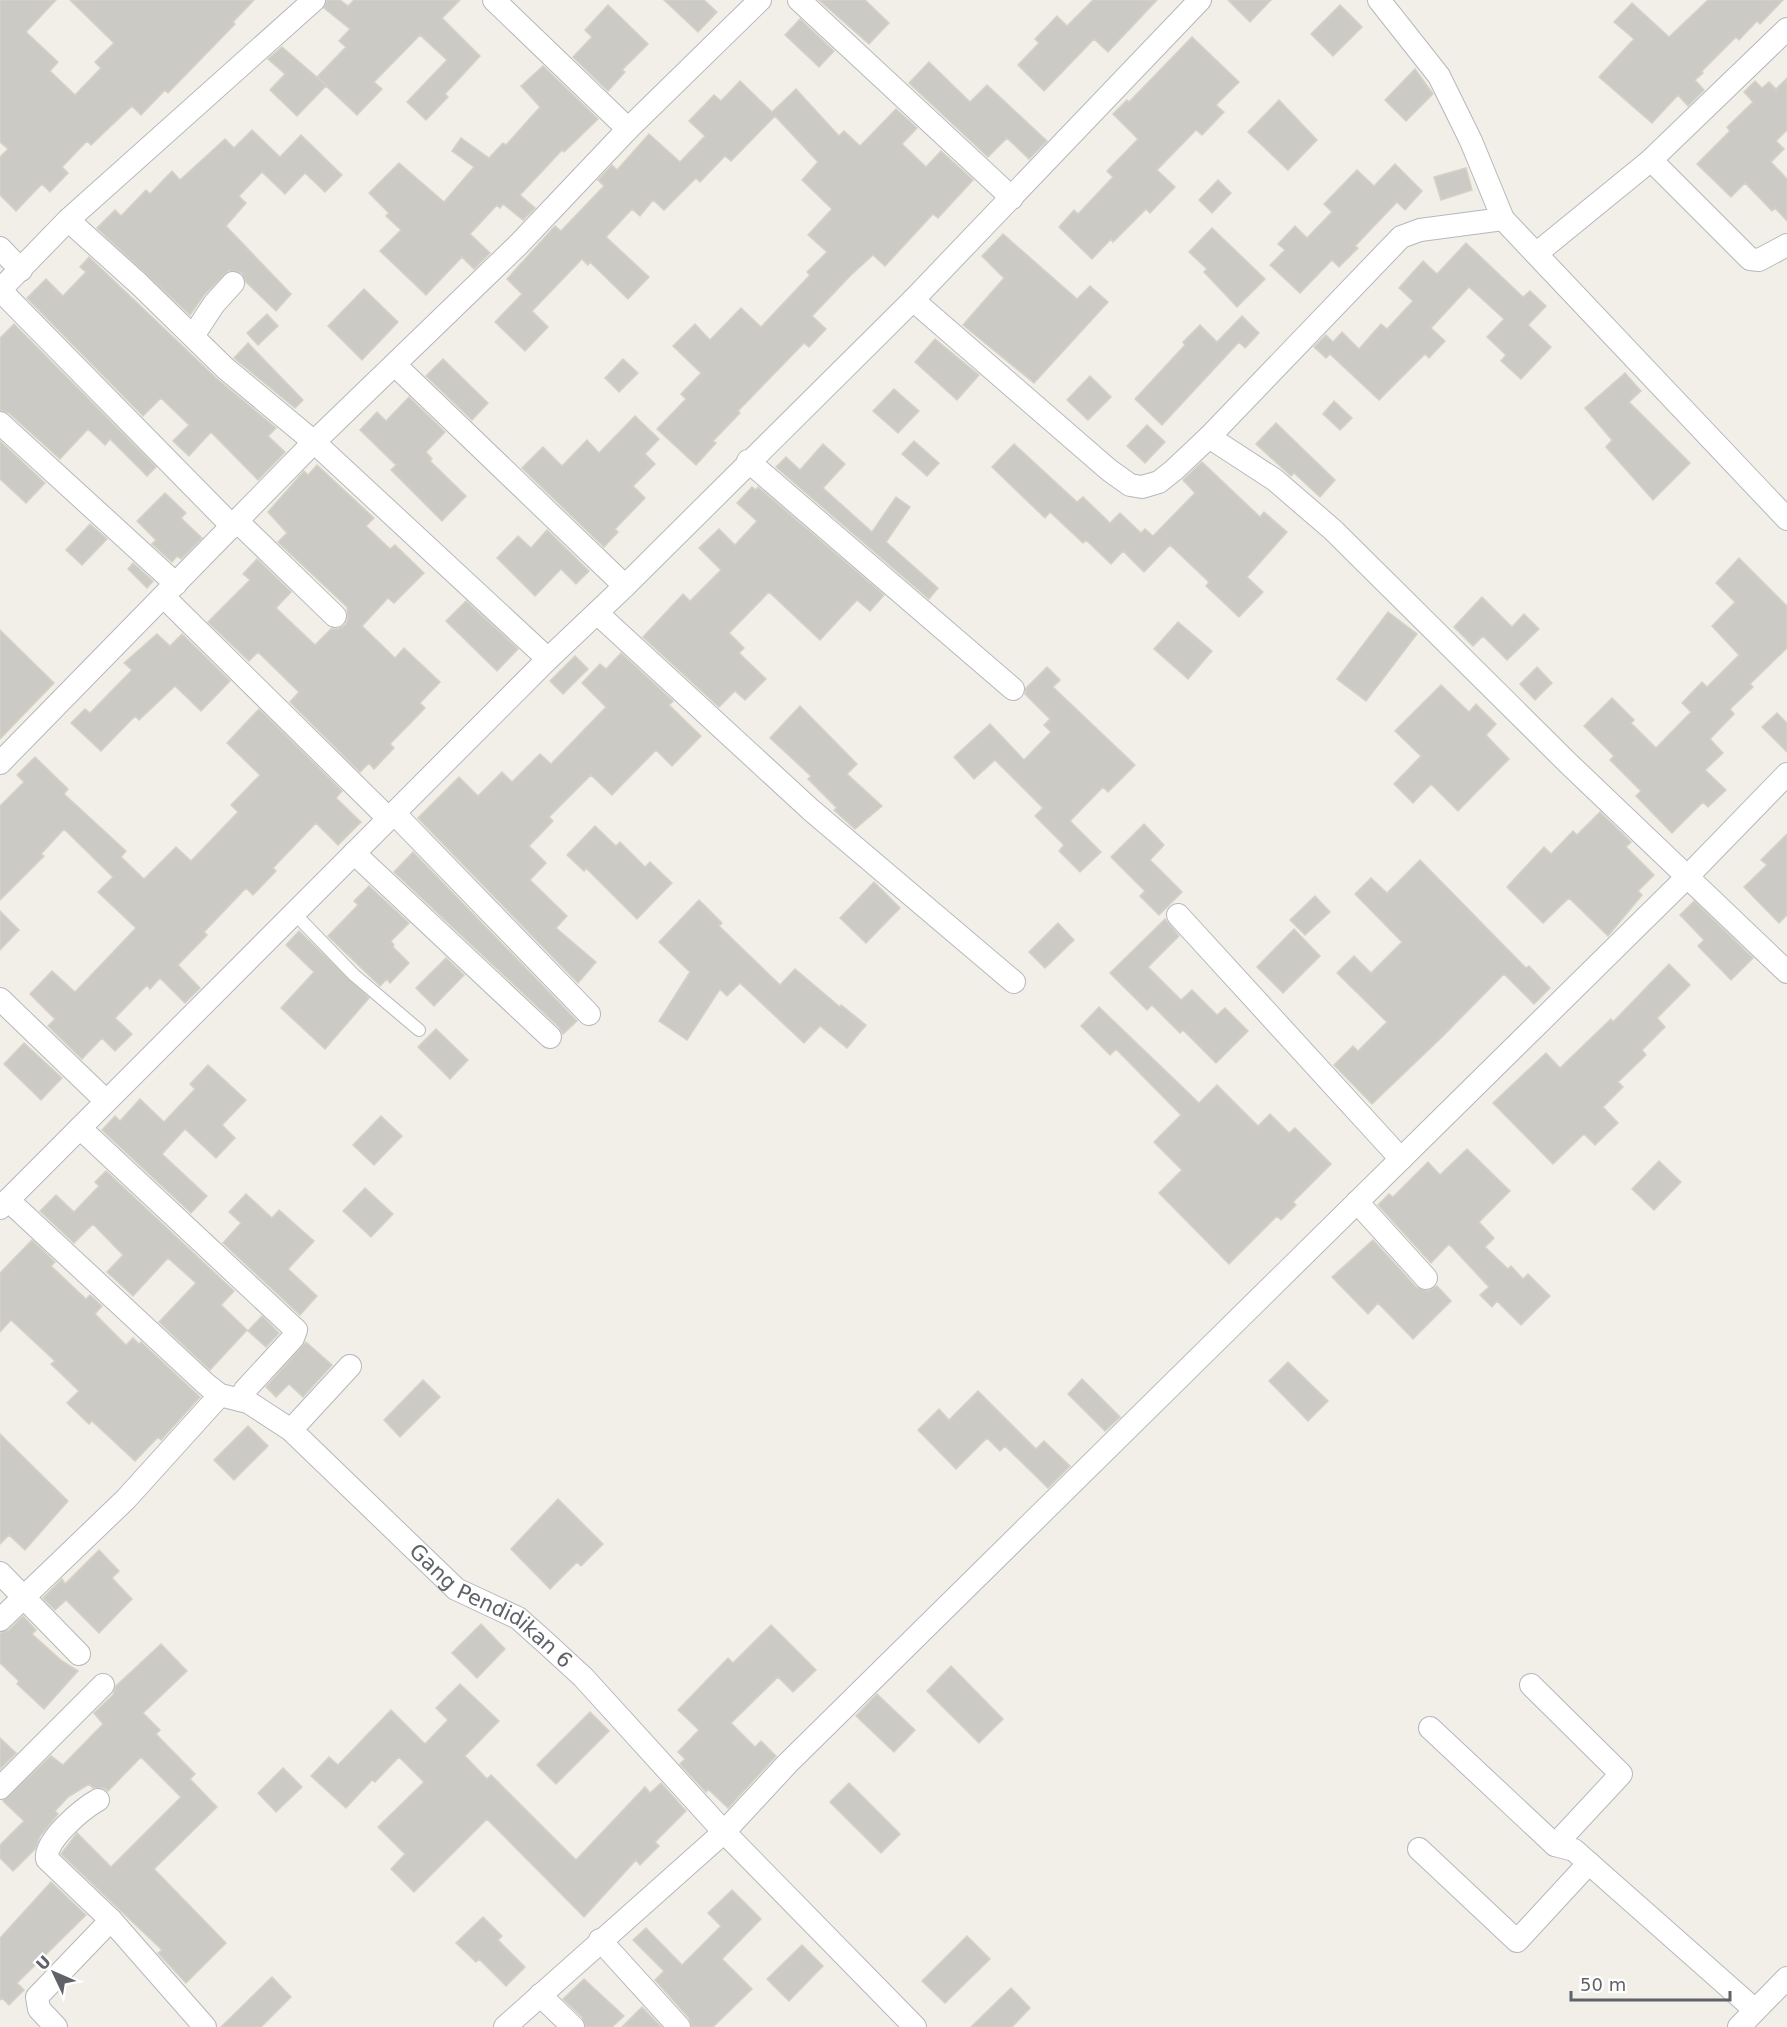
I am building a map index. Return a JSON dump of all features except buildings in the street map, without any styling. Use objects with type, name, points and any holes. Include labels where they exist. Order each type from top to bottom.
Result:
[{"type":"street","points":[[314,0],[68,220],[0,290],[236,524],[334,616]]},
{"type":"street","points":[[494,0],[628,129]]},
{"type":"street","points":[[0,763],[314,442],[519,244],[628,129],[760,0]]},
{"type":"street","points":[[799,0],[1012,198]]},
{"type":"street","points":[[4,1204],[548,659],[625,586],[748,461],[913,300],[1200,0]]},
{"type":"street","points":[[1379,0],[1439,76],[1471,141],[1503,219],[1787,519]]},
{"type":"street","points":[[1537,253],[1651,160],[1787,29]]},
{"type":"street","points":[[1651,160],[1747,256],[1759,261],[1784,253]]},
{"type":"street","points":[[913,300],[1130,485],[1142,487],[1159,482],[1209,437],[1401,237],[1420,230],[1503,219]]},
{"type":"street","points":[[68,220],[225,368],[314,442],[548,659]]},
{"type":"street","points":[[0,248],[21,270]]},
{"type":"street","points":[[193,336],[214,304],[233,283]]},
{"type":"street","points":[[395,365],[625,586]]},
{"type":"street","points":[[0,423],[170,590],[589,1014]]},
{"type":"street","points":[[1209,437],[1275,480],[1332,530],[1787,972]]},
{"type":"street","points":[[748,461],[1013,689]]},
{"type":"street","points":[[597,613],[811,810],[1014,982]]},
{"type":"street","points":[[505,2027],[600,1940],[724,1832],[787,1764],[1687,877],[1787,774]]},
{"type":"street","points":[[354,853],[550,1037]]},
{"type":"street","points":[[1178,915],[1401,1159]]},
{"type":"street","points":[[0,999],[106,1101]]},
{"type":"street","points":[[0,1620],[230,1397],[245,1390],[293,1338],[296,1330],[80,1128]]},
{"type":"street","points":[[1357,1202],[1426,1278]]},
{"type":"street","name":"Gang Pendidikan 6","points":[[4,1204],[230,1397],[268,1413],[291,1430],[456,1589],[518,1618],[568,1664],[647,1744],[724,1832],[915,2027]]},
{"type":"street","points":[[291,1430],[350,1366]]},
{"type":"street","points":[[0,1573],[79,1654]]},
{"type":"street","points":[[0,1788],[103,1685]]},
{"type":"street","points":[[1531,1685],[1621,1774],[1555,1845]]},
{"type":"street","points":[[1430,1728],[1555,1845],[1574,1850],[1755,2010]]},
{"type":"street","points":[[98,1800],[88,1805],[62,1831],[49,1845],[46,1856],[50,1864],[111,1920],[205,2027]]},
{"type":"street","points":[[1419,1849],[1517,1941],[1589,1863]]},
{"type":"street","points":[[56,2027],[39,2009],[37,1998],[111,1920]]},
{"type":"street","points":[[600,1940],[679,2027]]},
{"type":"street","points":[[1738,2027],[1787,1978]]},
{"type":"street","points":[[540,1995],[573,2027]]},
{"type":"lane","points":[[294,914],[354,975],[419,1030]]}]
